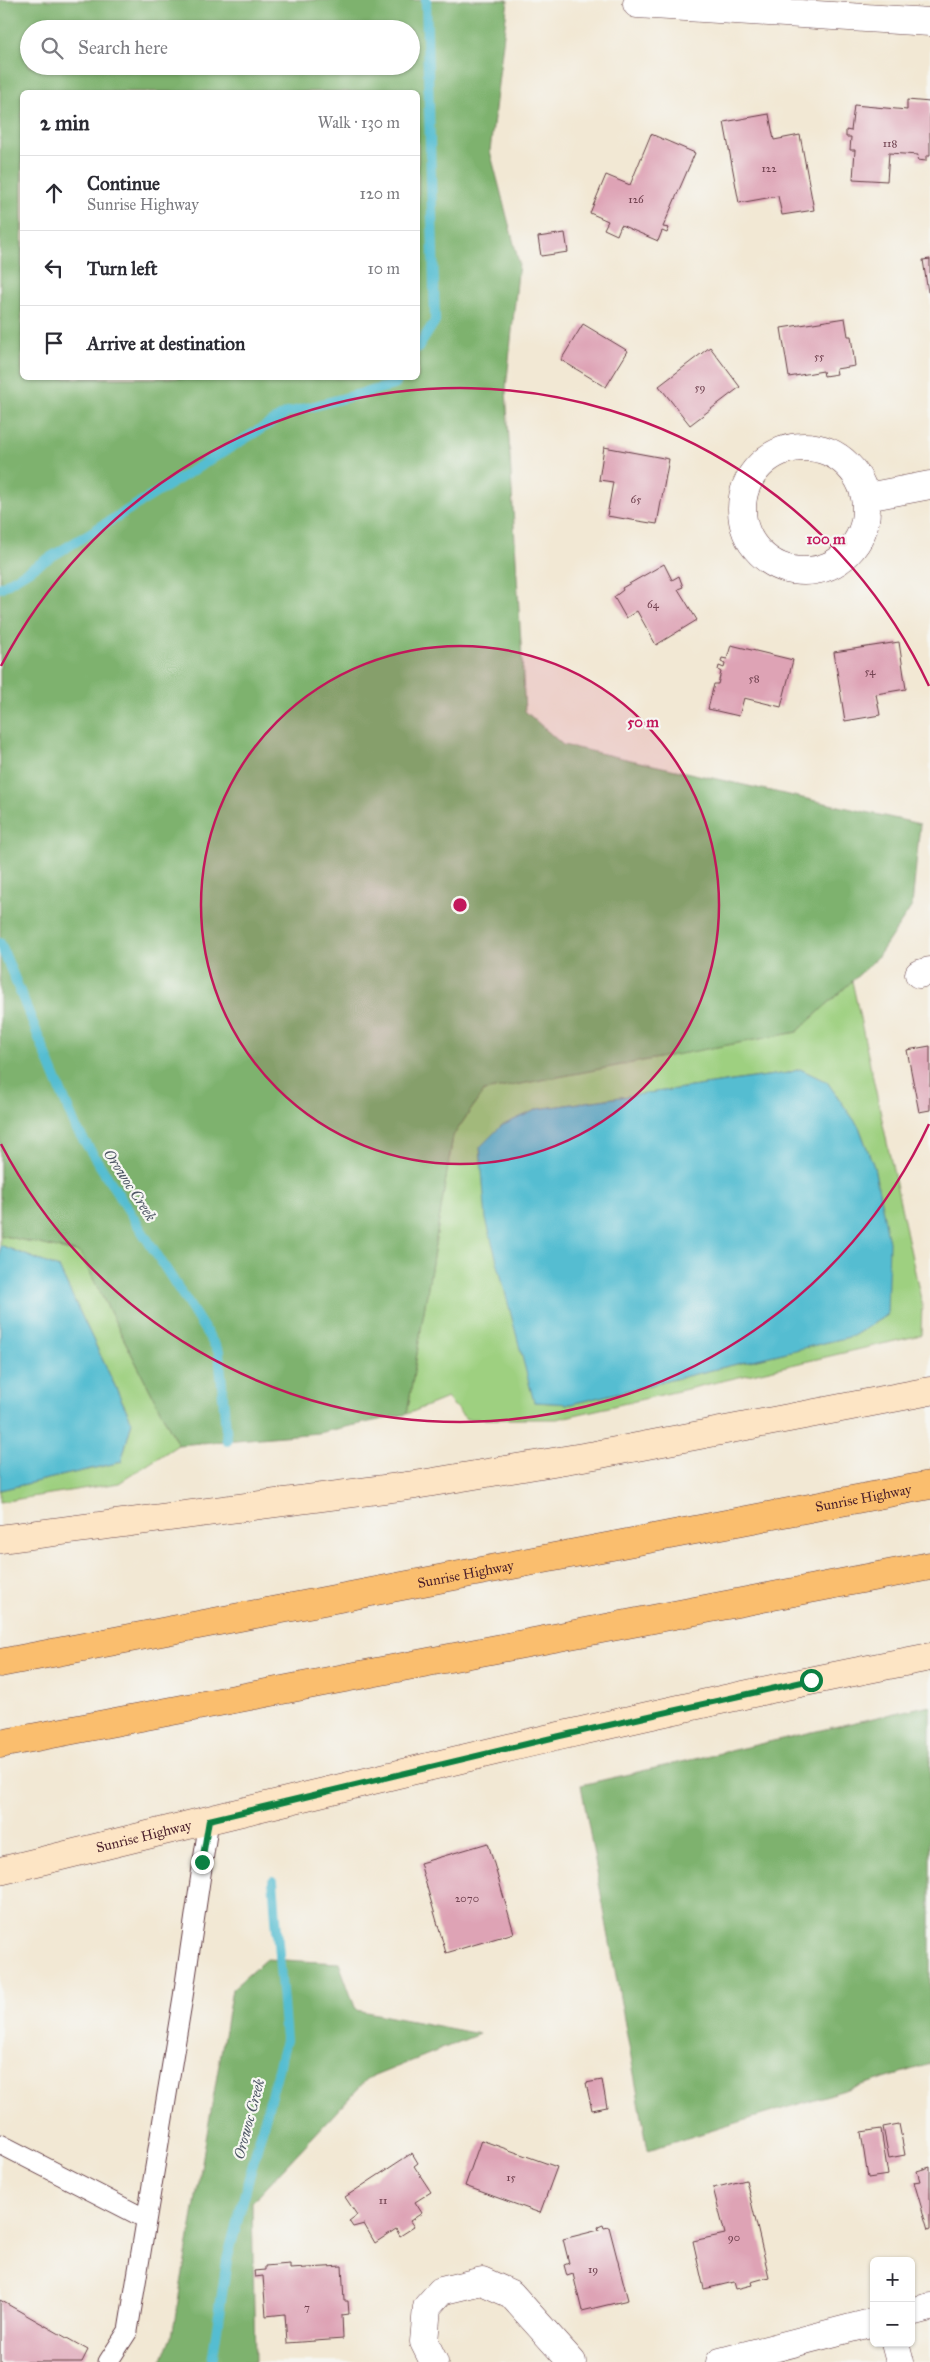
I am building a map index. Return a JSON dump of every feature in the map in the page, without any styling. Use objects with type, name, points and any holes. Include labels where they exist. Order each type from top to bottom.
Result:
[{"type":"highway","name":"Sunrise Highway","points":[[0,1663],[930,1485]]},
{"type":"highway","points":[[0,1744],[930,1566]]},
{"type":"main road","points":[[0,1539],[425,1483],[595,1455],[930,1391]]},
{"type":"main road","name":"Sunrise Highway","points":[[0,1871],[664,1712],[811,1680],[930,1657]]},
{"type":"street","points":[[637,4],[930,22]]},
{"type":"street","points":[[812,445],[848,462],[867,497],[862,536],[834,565],[795,572],[760,555],[741,520],[746,481],[773,452],[805,446],[812,445]]},
{"type":"street","points":[[867,497],[930,485]]},
{"type":"street","points":[[434,2362],[424,2342],[426,2307],[441,2290],[482,2281],[512,2294],[572,2362]]},
{"type":"street","points":[[915,2311],[930,2307]]},
{"type":"street","points":[[720,2362],[870,2323]]},
{"type":"street","points":[[896,2347],[900,2362]]},
{"type":"lane","points":[[108,2362],[128,2331],[183,1996],[209,1820]]},
{"type":"lane","points":[[0,2144],[146,2219]]},
{"type":"green space","points":[[0,0],[508,0],[490,151],[519,263],[506,389],[525,711],[563,745],[920,824],[912,906],[877,958],[797,1032],[484,1091],[453,1136],[407,1414],[318,1433],[178,1445],[80,1253],[0,1235]]},
{"type":"green space","points":[[852,981],[922,1304],[921,1335],[557,1419],[466,1419],[447,1398],[407,1414],[453,1136],[484,1090],[797,1032]],"holes":[[[800,1069],[827,1082],[859,1127],[874,1167],[887,1315],[853,1336],[571,1404],[534,1402],[538,1109],[788,1073]]]},
{"type":"green space","points":[[0,1235],[80,1253],[178,1445],[119,1483],[0,1502],[0,1490],[121,1462],[132,1422],[59,1268],[0,1245]]},
{"type":"green space","points":[[930,1705],[930,2064],[648,2150],[581,1785]]},
{"type":"green space","points":[[266,1959],[339,1963],[356,2010],[479,2034],[367,2079],[252,2202],[255,2362],[162,2362],[172,2336],[232,1989]]},
{"type":"water","points":[[800,1069],[827,1082],[859,1127],[874,1167],[889,1242],[887,1315],[853,1336],[571,1404],[534,1402],[486,1219],[480,1147],[501,1126],[538,1109],[788,1073]]},
{"type":"water","points":[[0,1245],[59,1268],[132,1422],[121,1462],[0,1490]]},
{"type":"building","points":[[907,100],[930,102],[930,156],[926,156],[926,161],[917,160],[918,155],[889,153],[887,181],[853,179],[855,150],[850,150],[851,137],[846,137],[846,130],[851,131],[854,105],[907,110]]},
{"type":"building","points":[[769,114],[774,140],[800,135],[814,210],[782,215],[778,196],[739,203],[724,122]]},
{"type":"building","points":[[651,134],[695,153],[663,227],[669,228],[667,233],[662,231],[658,241],[621,225],[617,235],[604,229],[608,221],[590,213],[606,175],[630,185]]},
{"type":"building","points":[[565,233],[568,252],[541,256],[538,237]]},
{"type":"building","points":[[930,259],[930,292],[928,292],[923,260]]},
{"type":"building","points":[[845,318],[848,336],[851,336],[855,366],[836,369],[837,374],[824,376],[823,371],[789,377],[781,328]]},
{"type":"building","points":[[583,324],[628,351],[606,387],[561,360]]},
{"type":"building","points":[[710,347],[740,387],[690,425],[659,386]]},
{"type":"building","points":[[604,447],[669,459],[657,524],[607,516],[613,482],[599,480]]},
{"type":"building","points":[[664,564],[672,580],[679,576],[683,587],[678,589],[697,620],[656,645],[637,611],[626,618],[614,597],[623,590],[622,588]]},
{"type":"building","points":[[899,642],[906,689],[876,694],[880,715],[845,721],[834,652]]},
{"type":"building","points":[[731,645],[793,660],[781,707],[744,698],[739,716],[708,709],[714,684],[718,684],[721,672],[718,670],[719,666],[724,668],[725,664],[721,662],[722,658],[727,659]]},
{"type":"building","points":[[930,1046],[930,1110],[919,1112],[907,1050]]},
{"type":"building","points":[[488,1843],[514,1933],[446,1953],[420,1863]]},
{"type":"building","points":[[602,2080],[607,2107],[592,2110],[586,2083]]},
{"type":"building","points":[[899,2124],[905,2155],[889,2158],[883,2127]]},
{"type":"building","points":[[881,2129],[888,2175],[868,2178],[861,2132]]},
{"type":"building","points":[[481,2140],[557,2167],[540,2213],[465,2186]]},
{"type":"building","points":[[412,2153],[418,2163],[414,2166],[431,2192],[415,2202],[422,2213],[410,2221],[414,2227],[400,2236],[396,2229],[375,2243],[364,2224],[353,2227],[349,2221],[357,2215],[345,2197]]},
{"type":"building","points":[[930,2167],[930,2229],[928,2230],[914,2182],[920,2181],[917,2171]]},
{"type":"building","points":[[746,2180],[769,2277],[751,2282],[752,2285],[736,2289],[734,2282],[704,2289],[693,2241],[725,2234],[713,2188]]},
{"type":"building","points":[[603,2225],[604,2228],[609,2227],[628,2300],[582,2311],[573,2274],[567,2276],[564,2265],[569,2263],[563,2239],[599,2230],[598,2227]]},
{"type":"building","points":[[290,2264],[290,2269],[342,2266],[344,2301],[348,2301],[349,2314],[342,2315],[343,2339],[287,2343],[285,2314],[266,2316],[263,2276],[255,2277],[254,2271],[265,2270],[265,2266]]},
{"type":"building","points":[[0,2300],[88,2350],[82,2362],[0,2362]]},
{"type":"waterway","points":[[420,345],[435,321],[426,0]]},
{"type":"waterway","points":[[0,588],[287,413],[394,385],[398,380]]},
{"type":"waterway","name":"Orowoc Creek","points":[[0,943],[76,1128],[219,1352],[227,1441]]},
{"type":"waterway","name":"Orowoc Creek","points":[[212,2362],[227,2260],[286,2040],[273,1881]]},
{"type":"route","points":[[202,1862],[209,1820],[560,1736],[811,1680]]}]
